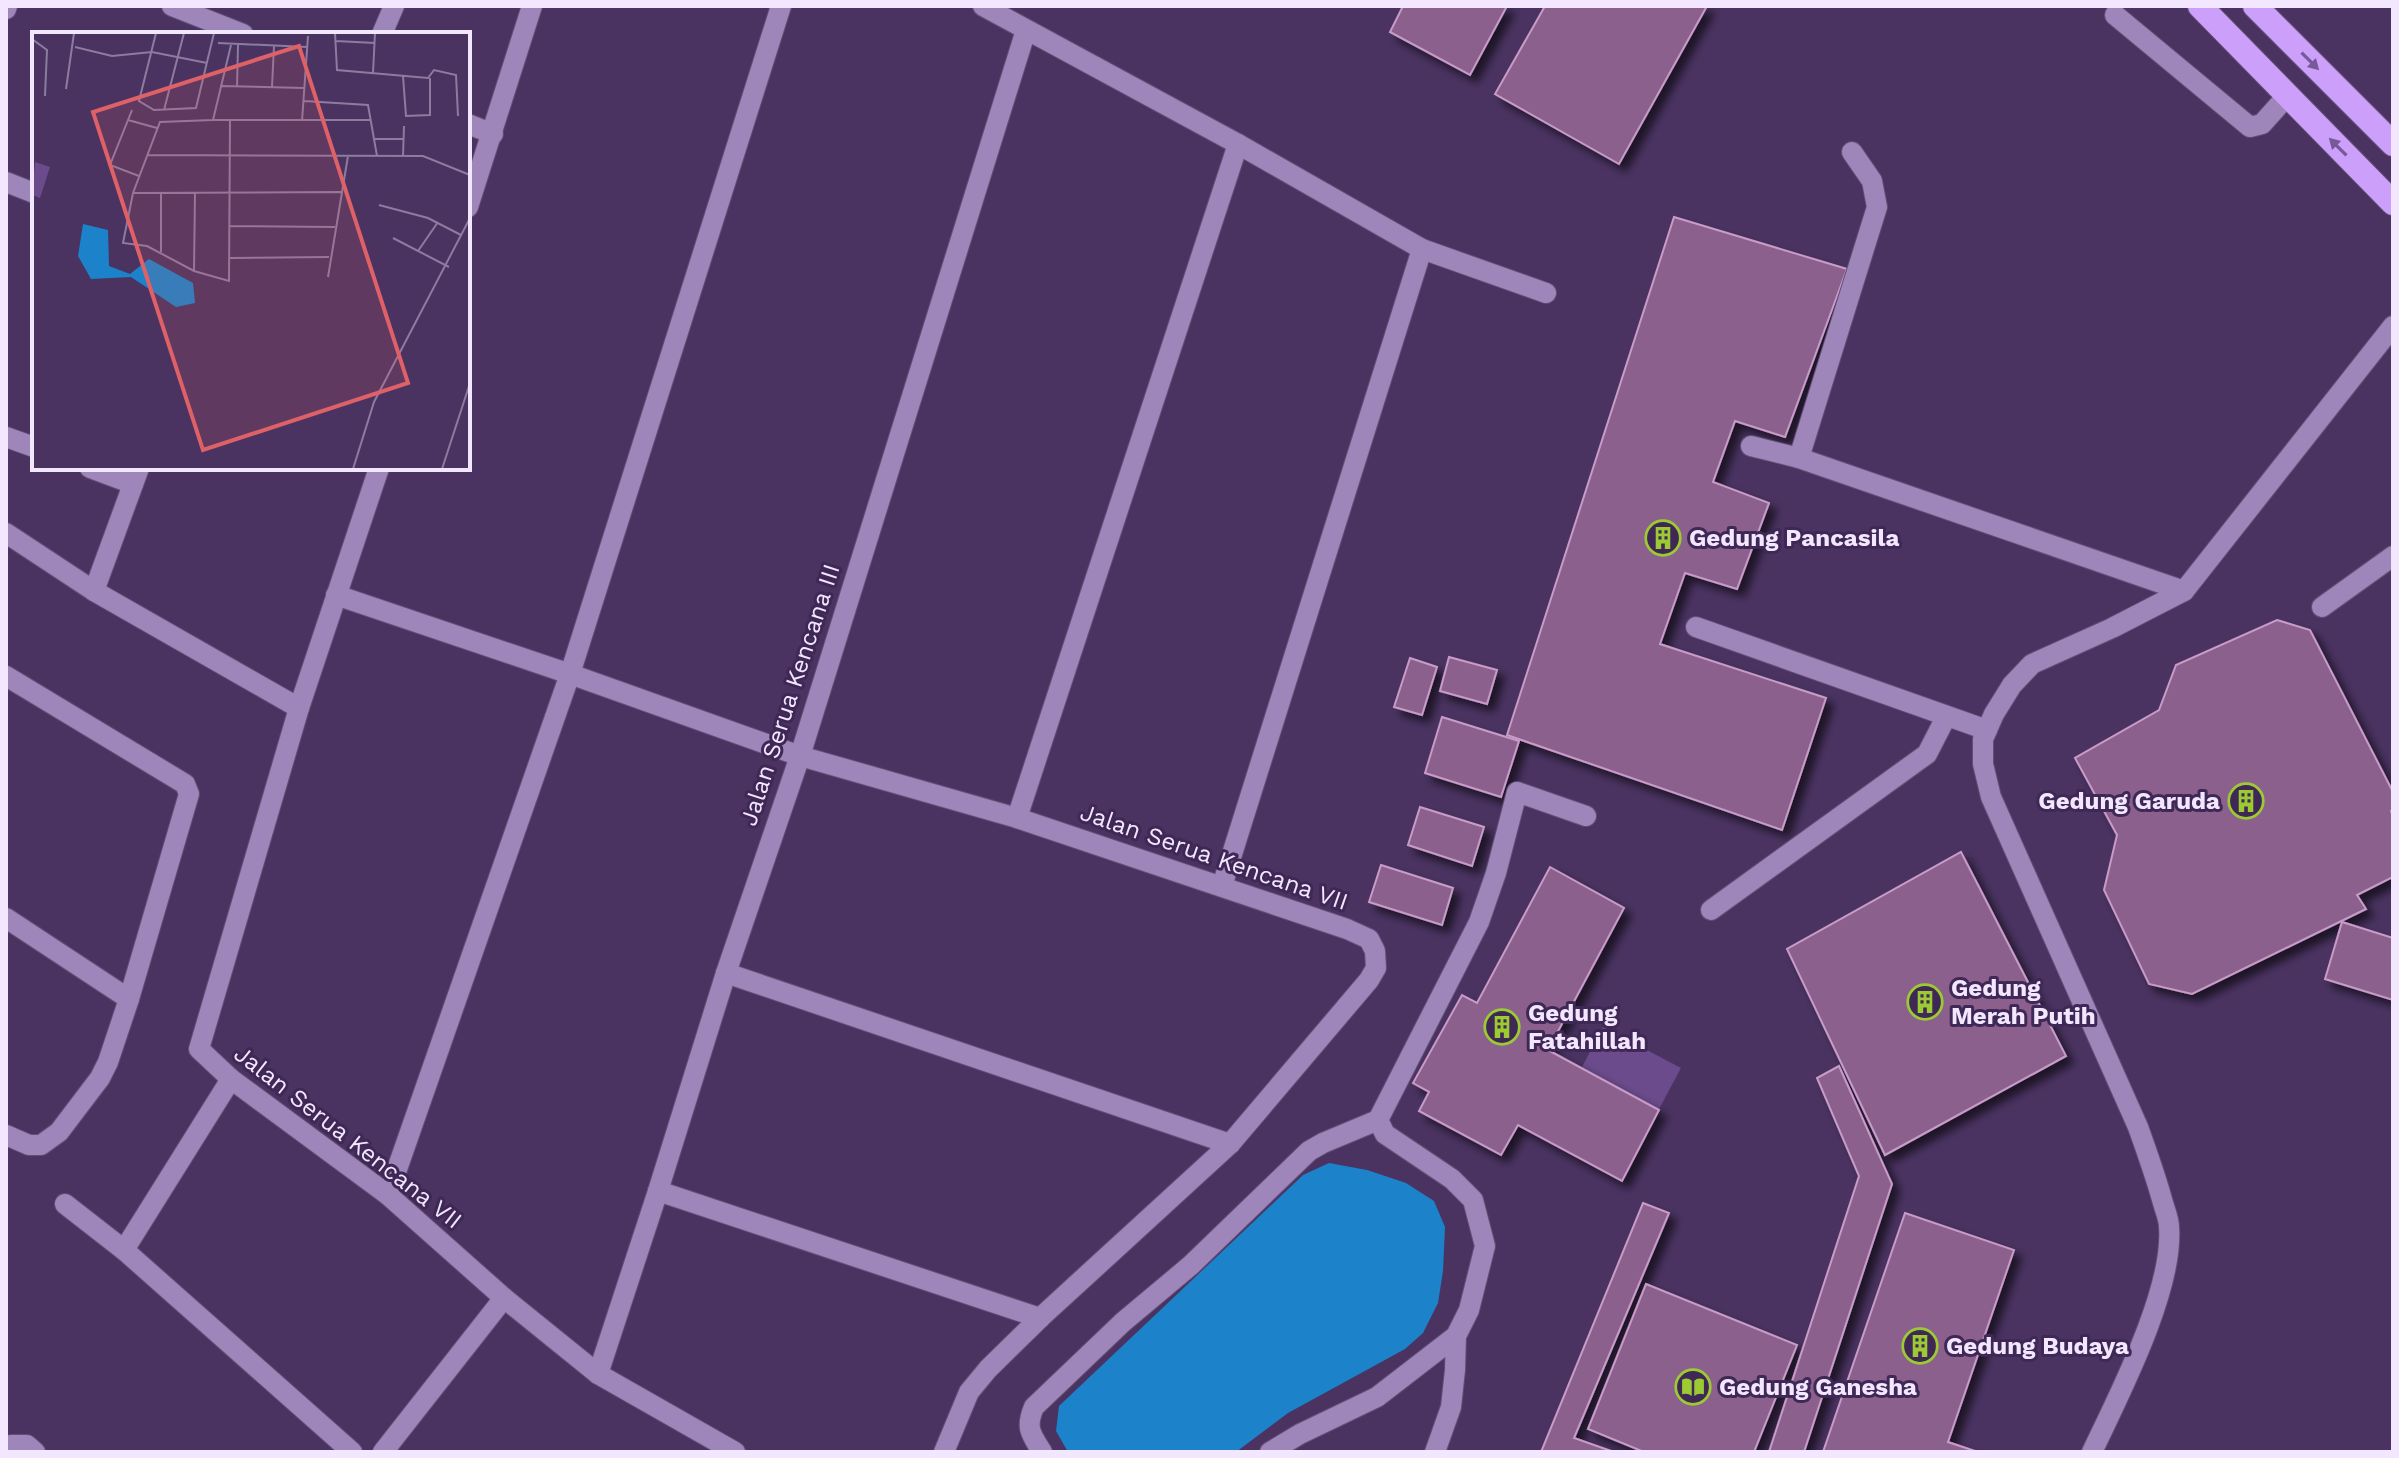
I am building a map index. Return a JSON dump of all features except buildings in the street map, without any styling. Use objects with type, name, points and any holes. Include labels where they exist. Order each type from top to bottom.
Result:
[{"type":"highway","points":[[2200,6],[2393,203]]},
{"type":"highway","points":[[2255,6],[2393,144]]},
{"type":"street","points":[[172,6],[238,32]]},
{"type":"street","points":[[383,32],[394,6]]},
{"type":"street","points":[[470,201],[532,6]]},
{"type":"street","points":[[388,1195],[570,674],[781,6]]},
{"type":"street","points":[[983,6],[1238,144],[1422,249],[1546,293]]},
{"type":"street","points":[[2115,15],[2250,127],[2262,124],[2287,96]]},
{"type":"street","name":"Jalan Serua Kencana III","points":[[598,1374],[726,973],[800,756],[1026,30]]},
{"type":"street","points":[[470,125],[493,134]]},
{"type":"street","points":[[1017,818],[1238,144]]},
{"type":"street","points":[[1799,458],[1877,207],[1872,181],[1852,152]]},
{"type":"street","points":[[6,182],[32,192]]},
{"type":"street","points":[[1222,886],[1422,249]]},
{"type":"street","points":[[2092,1452],[2141,1343],[2155,1303],[2165,1268],[2169,1226],[2138,1127],[1991,797],[1983,764],[1983,739],[2012,685],[2032,664],[2184,591],[2385,353],[2393,326]]},
{"type":"street","points":[[6,437],[32,446]]},
{"type":"street","points":[[1751,446],[1799,458],[2184,591]]},
{"type":"street","points":[[94,591],[136,476],[102,470]]},
{"type":"street","name":"Jalan Serua Kencana VII","points":[[378,470],[299,708],[199,1049],[231,1079],[388,1195],[504,1298],[598,1374],[735,1452]]},
{"type":"street","points":[[6,533],[94,591],[299,708]]},
{"type":"street","points":[[2322,607],[2393,556]]},
{"type":"street","name":"Jalan Serua Kencana VII","points":[[336,595],[800,756],[1017,818],[1369,939],[1375,951],[1376,968],[1369,980],[1230,1144],[988,1369],[969,1392],[944,1452]]},
{"type":"street","points":[[1696,627],[1987,730]]},
{"type":"street","points":[[6,676],[185,784],[189,794],[129,999],[100,1078],[59,1132],[41,1145],[29,1145],[6,1135]]},
{"type":"street","points":[[1711,910],[1927,754],[1946,717]]},
{"type":"street","points":[[1042,1452],[1029,1429],[1029,1418],[1034,1407],[1123,1322],[1191,1265],[1309,1151],[1378,1120],[1479,922],[1496,873],[1517,792],[1586,816]]},
{"type":"street","points":[[6,918],[129,999]]},
{"type":"street","points":[[726,973],[1230,1144]]},
{"type":"street","points":[[124,1250],[231,1079]]},
{"type":"street","points":[[1378,1120],[1385,1134],[1452,1179],[1473,1200],[1485,1246],[1469,1310],[1456,1336],[1451,1407],[1435,1452]]},
{"type":"street","points":[[658,1191],[1040,1318]]},
{"type":"street","points":[[65,1204],[124,1250],[352,1452]]},
{"type":"street","points":[[383,1452],[504,1298]]},
{"type":"street","points":[[1270,1452],[1377,1397],[1456,1336]]},
{"type":"street","points":[[6,1448],[27,1445],[35,1452]]},
{"type":"shaded area","points":[[1603,1027],[1681,1068],[1659,1109],[1582,1067]]},
{"type":"water","points":[[1329,1163],[1367,1170],[1406,1183],[1434,1201],[1445,1227],[1443,1271],[1438,1303],[1423,1333],[1405,1349],[1288,1413],[1236,1452],[1068,1452],[1056,1431],[1059,1406],[1303,1175]]},
{"type":"place","name":"Gedung Pancasila","points":[[1663,538]]},
{"type":"place","name":"Gedung Garuda","points":[[2246,801]]},
{"type":"place","name":"Gedung Merah Putih","points":[[1925,1002]]},
{"type":"place","name":"Gedung Fatahillah","points":[[1502,1027]]},
{"type":"place","name":"Gedung Budaya","points":[[1920,1346]]},
{"type":"place","name":"Gedung Ganesha","points":[[1693,1387]]}]
